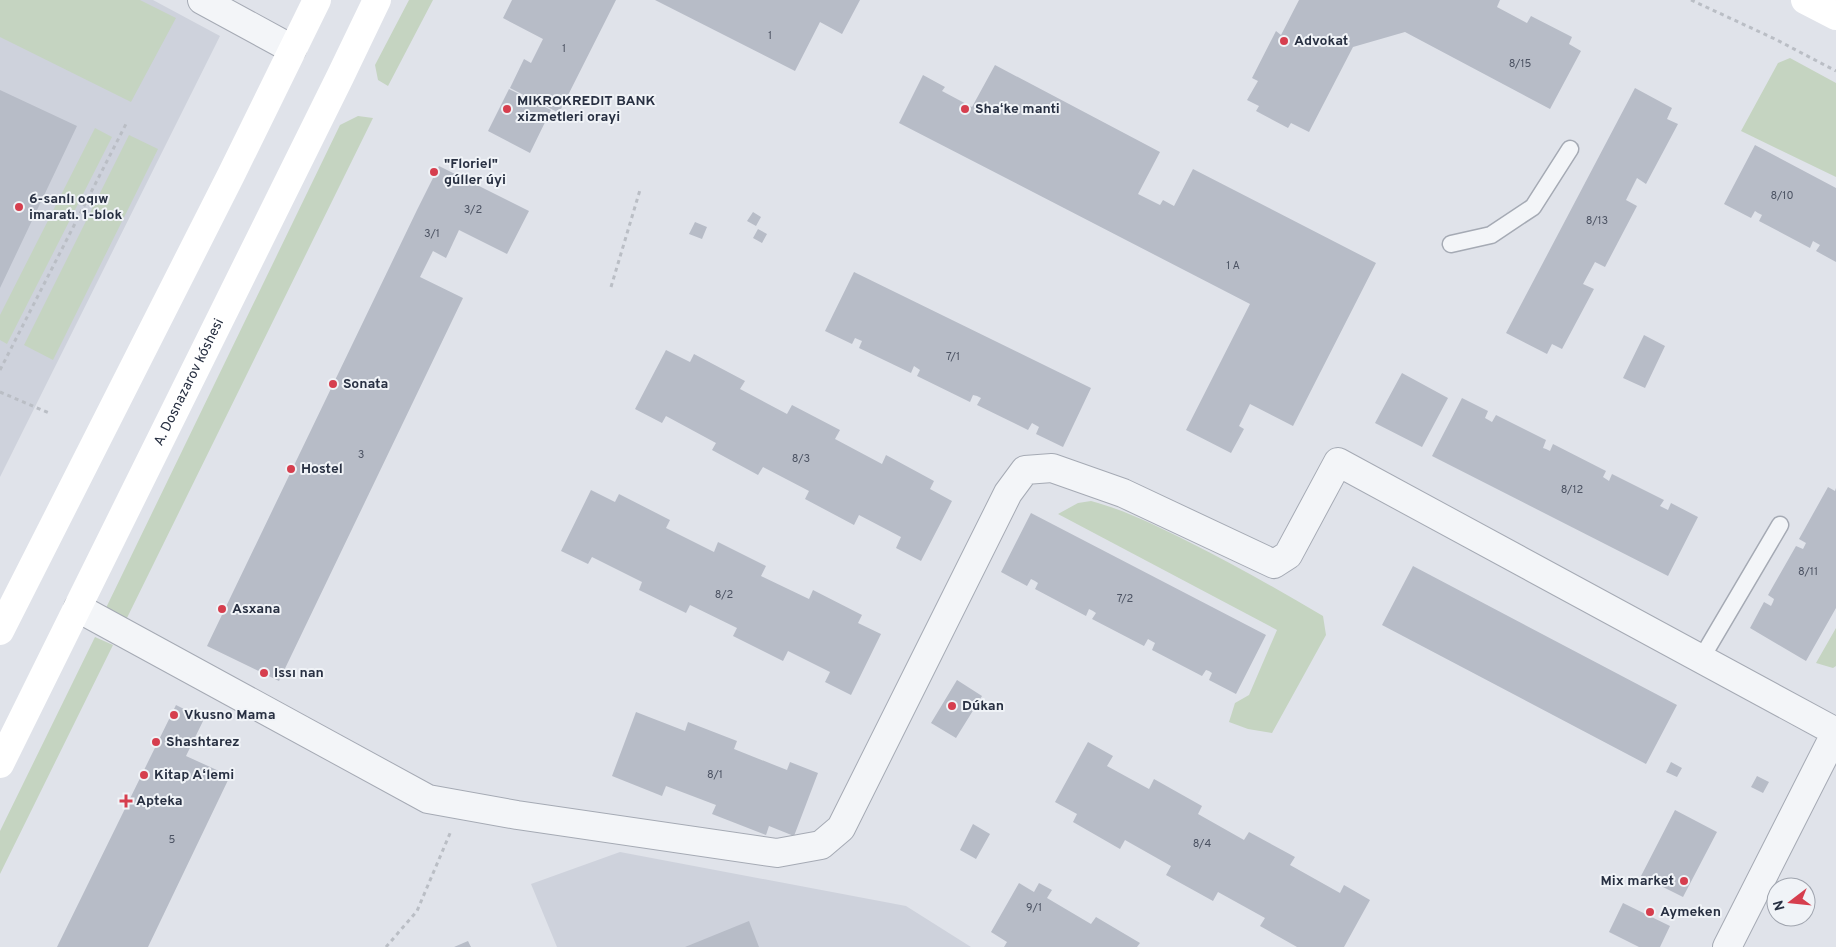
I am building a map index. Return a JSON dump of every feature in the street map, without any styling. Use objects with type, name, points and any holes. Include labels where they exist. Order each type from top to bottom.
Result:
[{"type":"main road","points":[[0,631],[317,0]]},
{"type":"main road","name":"A. Dosnazarov kóshesi","points":[[0,764],[377,0]]},
{"type":"main road","points":[[1805,0],[1836,16]]},
{"type":"street","points":[[202,0],[292,49]]},
{"type":"street","points":[[78,608],[428,799],[777,853],[821,845],[841,828],[1008,493],[1025,470],[1052,468],[1123,493],[1274,564],[1288,555],[1338,462],[1836,732],[1727,947]]},
{"type":"lane","points":[[1451,244],[1491,234],[1533,207],[1570,149]]},
{"type":"lane","points":[[1701,659],[1780,525]]},
{"type":"path","points":[[1691,0],[1775,38],[1836,70]]},
{"type":"path","points":[[0,370],[126,122]]},
{"type":"path","points":[[611,287],[640,190]]},
{"type":"path","points":[[0,392],[49,413]]},
{"type":"path","points":[[386,947],[416,911],[463,805]]},
{"type":"shaded area","points":[[0,0],[153,0],[220,36],[0,477]]},
{"type":"shaded area","points":[[620,852],[906,906],[971,947],[557,947],[531,884]]},
{"type":"green space","points":[[0,0],[140,0],[176,18],[131,102],[0,37]]},
{"type":"green space","points":[[409,0],[433,0],[388,86],[378,80],[375,65]]},
{"type":"green space","points":[[1790,58],[1836,83],[1836,177],[1741,131],[1778,63]]},
{"type":"green space","points":[[358,116],[373,118],[123,626],[105,610],[340,125]]},
{"type":"green space","points":[[95,128],[112,137],[7,344],[0,340],[0,315]]},
{"type":"green space","points":[[129,135],[158,149],[53,360],[24,345]]},
{"type":"green space","points":[[1091,501],[1153,524],[1240,569],[1323,616],[1326,635],[1272,733],[1248,729],[1229,722],[1235,703],[1249,695],[1277,630],[1058,514],[1078,503]]},
{"type":"green space","points":[[1836,628],[1836,666],[1833,668],[1816,663]]},
{"type":"green space","points":[[95,637],[113,645],[0,874],[0,831]]},
{"type":"building","points":[[512,0],[616,0],[559,113],[510,88],[524,59],[531,63],[543,39],[503,18]]},
{"type":"building","points":[[655,0],[860,0],[842,34],[820,22],[795,71]]},
{"type":"building","points":[[1299,0],[1500,0],[1497,7],[1527,23],[1531,16],[1572,37],[1569,44],[1581,51],[1550,109],[1405,32],[1353,47],[1309,132],[1291,123],[1288,128],[1256,111],[1259,106],[1247,100],[1258,81],[1252,78],[1276,31],[1281,35]]},
{"type":"building","points":[[995,65],[1160,152],[1138,194],[1160,205],[1163,200],[1174,206],[1193,169],[1376,263],[1293,426],[1250,404],[1239,426],[1244,429],[1231,453],[1186,430],[1250,304],[899,123],[923,75],[945,87],[942,91],[972,107]]},
{"type":"building","points":[[1635,88],[1672,108],[1667,119],[1678,124],[1646,184],[1637,178],[1626,200],[1637,206],[1605,267],[1595,262],[1583,284],[1594,289],[1562,349],[1552,344],[1547,354],[1506,333]]},
{"type":"building","points":[[509,89],[551,110],[530,153],[488,131]]},
{"type":"building","name":"6-sanlı oqıw imaratı. 1-blok","points":[[0,90],[77,126],[0,288]]},
{"type":"building","points":[[1755,145],[1836,188],[1836,262],[1816,251],[1820,245],[1813,241],[1810,248],[1759,221],[1762,215],[1755,211],[1751,218],[1724,204]]},
{"type":"building","points":[[439,166],[529,211],[507,254],[459,230],[446,258],[433,251],[420,277],[463,298],[279,681],[207,646]]},
{"type":"building","points":[[753,212],[761,217],[756,226],[747,221]]},
{"type":"building","points":[[695,222],[707,227],[702,239],[689,234]]},
{"type":"building","points":[[758,229],[767,234],[762,243],[753,238]]},
{"type":"building","points":[[854,272],[1091,388],[1063,447],[1036,434],[1039,427],[1032,423],[1028,430],[977,405],[981,398],[977,396],[973,395],[970,402],[917,376],[920,370],[914,366],[911,373],[859,348],[862,341],[855,338],[852,344],[825,331]]},
{"type":"building","points":[[1644,335],[1665,346],[1645,388],[1623,378]]},
{"type":"building","points":[[666,350],[690,362],[694,354],[745,381],[740,389],[787,414],[792,405],[840,430],[835,439],[882,464],[886,455],[934,481],[930,489],[952,501],[921,561],[896,548],[901,537],[859,515],[854,525],[805,499],[809,491],[763,467],[758,475],[712,450],[716,443],[666,416],[662,423],[635,409]]},
{"type":"building","points":[[1402,373],[1448,398],[1422,447],[1375,423]]},
{"type":"building","points":[[1462,398],[1488,411],[1485,418],[1492,422],[1496,415],[1546,440],[1543,448],[1550,451],[1553,444],[1606,471],[1603,477],[1609,481],[1612,474],[1664,500],[1660,506],[1668,510],[1671,503],[1698,517],[1668,576],[1432,456]]},
{"type":"building","points":[[1828,487],[1835,491],[1836,488],[1836,608],[1806,661],[1750,628],[1764,602],[1771,606],[1774,599],[1768,595],[1796,546],[1803,549],[1806,543],[1799,539]]},
{"type":"building","points":[[591,490],[615,502],[619,494],[670,520],[666,528],[714,552],[718,542],[766,566],[761,576],[809,599],[813,590],[862,615],[858,623],[881,634],[851,695],[825,682],[830,672],[788,651],[783,661],[733,636],[737,628],[690,605],[686,613],[639,590],[642,582],[592,557],[588,564],[561,551]]},
{"type":"building","points":[[1031,513],[1266,635],[1236,694],[1209,680],[1212,673],[1209,671],[1206,670],[1202,676],[1152,650],[1155,643],[1148,639],[1144,646],[1092,619],[1096,613],[1093,611],[1089,609],[1086,616],[1035,589],[1038,583],[1035,581],[1031,579],[1027,586],[1001,572]]},
{"type":"building","points":[[1413,566],[1677,705],[1646,764],[1382,625]]},
{"type":"building","points":[[957,680],[982,696],[956,738],[931,723]]},
{"type":"building","points":[[176,705],[204,719],[186,756],[230,776],[148,947],[57,947]]},
{"type":"building","points":[[636,712],[685,731],[688,722],[737,741],[734,749],[787,770],[790,762],[818,773],[794,836],[769,826],[766,835],[712,814],[716,805],[666,786],[662,796],[612,776]]},
{"type":"building","points":[[1088,742],[1113,756],[1107,766],[1149,789],[1154,779],[1202,806],[1198,814],[1244,840],[1249,832],[1295,857],[1290,865],[1340,893],[1344,885],[1370,900],[1344,947],[1297,947],[1260,926],[1265,918],[1218,892],[1213,901],[1166,875],[1171,866],[1125,840],[1120,849],[1073,822],[1077,814],[1055,802]]},
{"type":"building","points":[[1671,762],[1682,768],[1677,777],[1666,772]]},
{"type":"building","points":[[1757,776],[1769,782],[1763,793],[1751,787]]},
{"type":"building","points":[[1675,810],[1717,832],[1683,897],[1641,876]]},
{"type":"building","points":[[973,824],[990,834],[976,859],[960,850]]},
{"type":"building","points":[[1019,883],[1034,892],[1039,883],[1052,890],[1047,898],[1091,924],[1096,917],[1140,943],[1137,947],[1004,947],[1007,942],[991,932]]},
{"type":"building","points":[[1623,903],[1670,926],[1660,947],[1639,947],[1609,932]]},
{"type":"building","points":[[749,921],[759,947],[685,947]]},
{"type":"building","points":[[468,941],[471,947],[454,947]]},
{"type":"place","name":"Advokat","points":[[1284,41]]},
{"type":"place","name":"MIKROKREDIT BANK xizmetleri orayi","points":[[507,109]]},
{"type":"place","name":"Shaʻke manti","points":[[965,109]]},
{"type":"place","name":"\"Floriel\" gúller úyi","points":[[434,172]]},
{"type":"place","name":"6-sanlı oqıw imaratı. 1-blok","points":[[19,207]]},
{"type":"place","name":"Sonata","points":[[333,384]]},
{"type":"place","name":"Hostel","points":[[291,469]]},
{"type":"place","name":"Asxana","points":[[222,609]]},
{"type":"place","name":"Issı nan","points":[[264,673]]},
{"type":"place","name":"Dúkan","points":[[952,706]]},
{"type":"place","name":"Vkusno Mama","points":[[174,715]]},
{"type":"place","name":"Shashtarez","points":[[156,742]]},
{"type":"place","name":"Kitap Aʻlemi","points":[[144,775]]},
{"type":"place","name":"Apteka","points":[[126,801]]},
{"type":"place","name":"Mix market","points":[[1684,881]]},
{"type":"place","name":"Aymeken","points":[[1650,912]]}]
